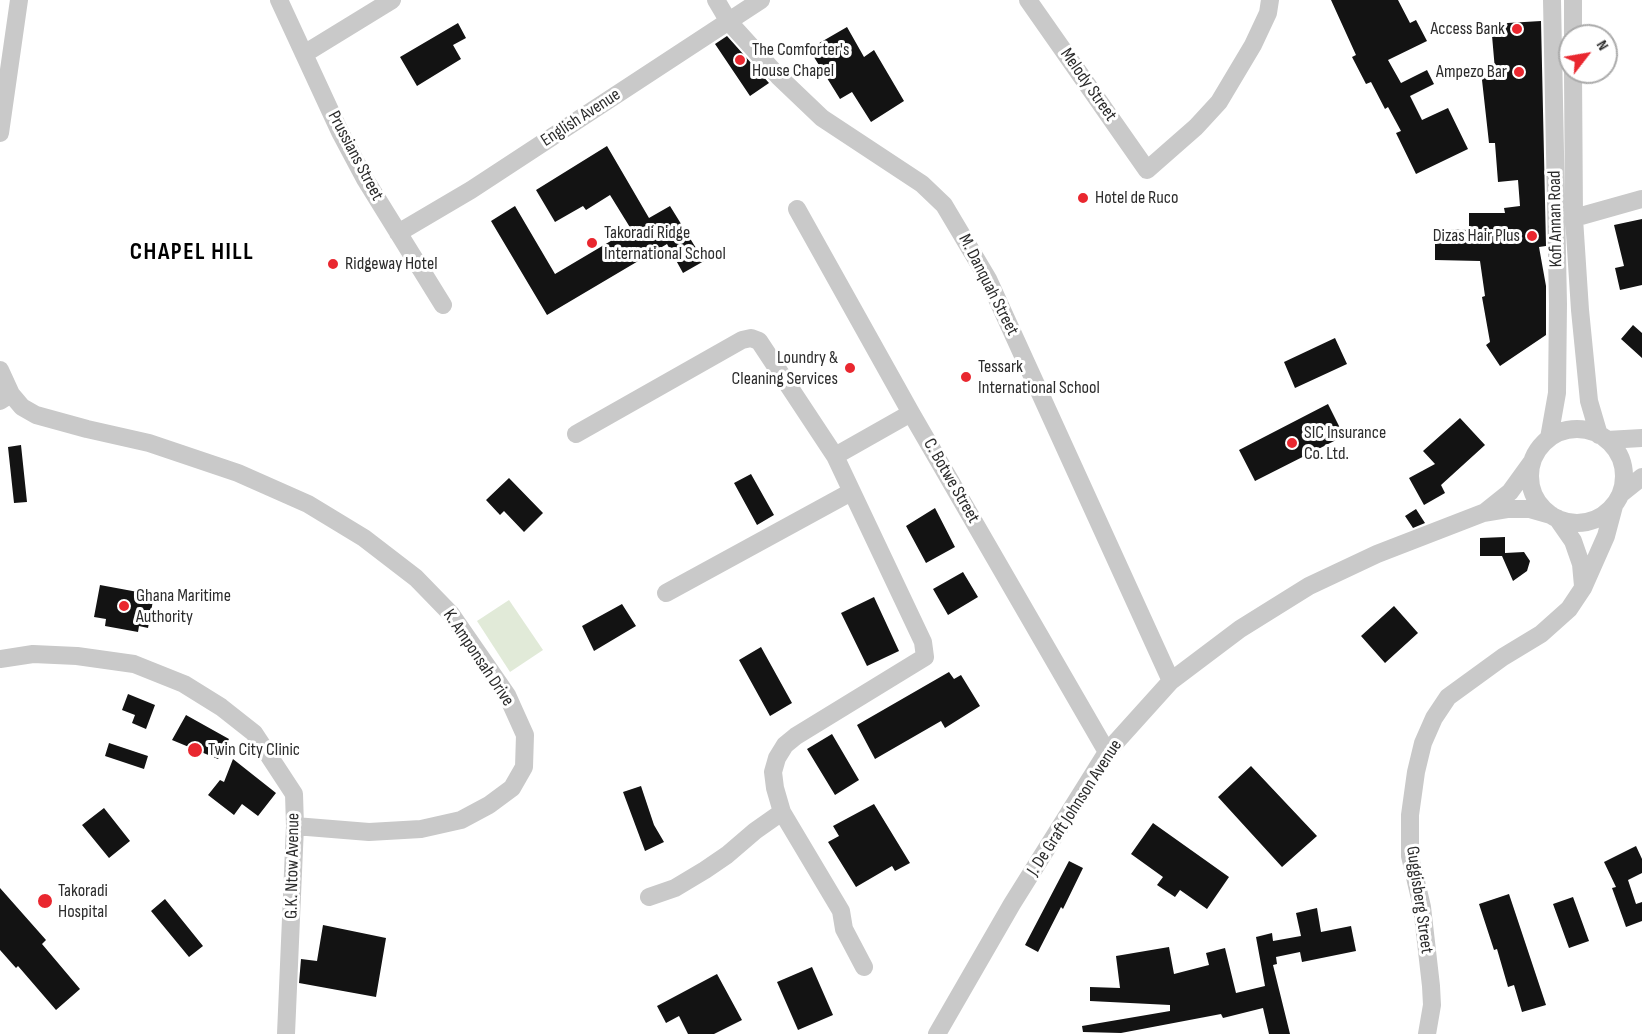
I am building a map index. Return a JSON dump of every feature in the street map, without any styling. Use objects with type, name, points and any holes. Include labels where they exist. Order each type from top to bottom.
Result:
[{"type":"street","points":[[0,133],[2,102],[19,0]]},
{"type":"street","name":"Prussians Street","points":[[279,0],[360,170],[443,305]]},
{"type":"street","points":[[304,54],[392,0]]},
{"type":"street","name":"M. Danquah Street","points":[[716,0],[729,22],[779,77],[822,118],[922,184],[944,205],[988,279],[1171,681]]},
{"type":"street","name":"English Avenue","points":[[398,233],[471,190],[761,0]]},
{"type":"street","name":"Melody Street","points":[[1028,0],[1147,170],[1196,127],[1219,102],[1257,37],[1268,14],[1270,0]]},
{"type":"street","name":"Kofi Annan Road","points":[[1549,438],[1557,393],[1558,304],[1552,0]]},
{"type":"street","points":[[1573,0],[1573,24]]},
{"type":"street","name":"Kofi Annan Road","points":[[1573,84],[1574,218],[1580,310],[1589,401],[1603,437]]},
{"type":"street","points":[[1574,218],[1642,199]]},
{"type":"street","name":"C. Botwe Street","points":[[797,208],[911,413],[1107,752]]},
{"type":"street","points":[[576,434],[742,340],[751,338],[759,341],[835,456],[923,642],[925,657],[785,745],[773,772],[782,812],[841,911],[844,929],[864,967]]},
{"type":"street","points":[[0,370],[6,397]]},
{"type":"street","name":"K. Amponsah Drive","points":[[6,397],[36,415],[149,443],[238,473],[308,504],[355,532],[416,578],[451,614],[507,695],[525,735],[524,767],[512,788],[489,806],[461,820],[421,829],[369,832],[295,826]]},
{"type":"street","points":[[835,456],[911,413]]},
{"type":"street","points":[[1583,588],[1581,564],[1572,541],[1554,517],[1537,501],[1532,488],[1530,474],[1532,461],[1539,448],[1549,438],[1574,429],[1587,430],[1603,437],[1617,450],[1623,464],[1625,478],[1618,499]]},
{"type":"street","points":[[1603,437],[1642,438]]},
{"type":"street","name":"J. De Graft Johnson Avenue","points":[[1483,513],[1510,492],[1532,461]]},
{"type":"street","points":[[1554,517],[1572,523],[1588,522],[1603,516],[1642,477]]},
{"type":"street","points":[[666,593],[851,492]]},
{"type":"street","name":"Guggisberg Street","points":[[1427,1034],[1432,1005],[1431,986],[1422,907],[1410,856],[1410,815],[1423,743],[1434,718],[1448,698],[1503,657],[1541,634],[1569,609],[1583,588],[1606,536],[1618,499]]},
{"type":"street","name":"J. De Graft Johnson Avenue","points":[[937,1034],[1012,904],[1107,752],[1171,681],[1240,628],[1309,586],[1377,555],[1483,513],[1507,509],[1530,509],[1554,517]]},
{"type":"street","name":"G.K. Ntow Avenue","points":[[0,659],[33,654],[77,656],[134,664],[184,684],[221,707],[254,734],[294,794],[295,826],[286,1034]]},
{"type":"street","points":[[649,897],[675,888],[705,870],[782,812]]},
{"type":"green space","points":[[509,600],[543,650],[510,672],[477,621]]},
{"type":"building","points":[[1331,0],[1398,0],[1410,23],[1416,20],[1427,41],[1388,60],[1401,83],[1427,70],[1434,84],[1410,96],[1422,120],[1448,108],[1468,149],[1416,174],[1396,133],[1401,131],[1388,107],[1385,109],[1371,82],[1366,84],[1352,57],[1356,55]]},
{"type":"building","points":[[1541,21],[1546,246],[1539,247],[1546,286],[1546,335],[1500,366],[1486,345],[1490,342],[1482,297],[1485,296],[1480,261],[1435,260],[1435,229],[1469,230],[1469,213],[1505,213],[1504,208],[1520,206],[1518,180],[1498,182],[1495,143],[1489,143],[1481,71],[1495,70],[1491,24]]},
{"type":"building","points":[[458,23],[466,38],[453,45],[461,59],[417,86],[400,57]]},
{"type":"building","points":[[847,27],[864,57],[874,50],[904,101],[871,122],[852,92],[840,99],[809,49]]},
{"type":"building","name":"The Comforter's House Chapel","points":[[727,36],[769,83],[750,96],[715,44]]},
{"type":"building","points":[[607,146],[649,218],[670,206],[704,261],[683,273],[667,244],[547,315],[491,221],[515,206],[555,274],[631,229],[610,195],[586,210],[583,206],[555,222],[536,190]]},
{"type":"building","points":[[1642,219],[1642,285],[1620,290],[1615,268],[1624,266],[1614,225]]},
{"type":"building","points":[[1633,325],[1642,333],[1642,358],[1621,339]]},
{"type":"building","points":[[1335,338],[1347,364],[1295,388],[1284,362]]},
{"type":"building","name":"SIC Insurance Co. Ltd.","points":[[1328,404],[1344,436],[1255,481],[1239,450]]},
{"type":"building","points":[[1460,418],[1485,445],[1441,485],[1445,493],[1424,505],[1409,478],[1435,464],[1423,451]]},
{"type":"building","points":[[21,445],[27,502],[14,503],[8,447]]},
{"type":"building","points":[[751,474],[774,515],[757,525],[734,483]]},
{"type":"building","points":[[509,478],[543,513],[524,532],[504,511],[500,515],[486,500]]},
{"type":"building","points":[[935,508],[955,547],[926,563],[906,526]]},
{"type":"building","points":[[1416,509],[1425,523],[1413,528],[1405,516]]},
{"type":"building","points":[[1505,537],[1505,553],[1524,552],[1530,561],[1527,571],[1513,581],[1502,556],[1480,556],[1480,538]]},
{"type":"building","points":[[963,572],[978,597],[948,615],[933,589]]},
{"type":"building","name":"Ghana Maritime Authority","points":[[100,585],[154,595],[148,628],[139,626],[138,632],[105,626],[106,619],[94,617]]},
{"type":"building","points":[[874,597],[899,651],[867,666],[841,613]]},
{"type":"building","points":[[622,604],[636,626],[594,651],[582,626]]},
{"type":"building","points":[[1394,606],[1418,633],[1385,663],[1361,636]]},
{"type":"building","points":[[761,647],[792,703],[770,716],[739,660]]},
{"type":"building","points":[[949,672],[954,679],[961,675],[980,706],[945,728],[941,721],[875,759],[857,725]]},
{"type":"building","points":[[128,694],[155,705],[146,729],[132,723],[135,715],[122,710]]},
{"type":"building","points":[[186,715],[229,739],[218,759],[172,740]]},
{"type":"building","points":[[832,734],[859,780],[835,795],[807,749]]},
{"type":"building","points":[[109,743],[148,756],[144,769],[105,756]]},
{"type":"building","points":[[233,759],[276,793],[258,816],[242,804],[234,815],[208,795],[220,780],[224,782]]},
{"type":"building","points":[[1251,766],[1317,836],[1282,867],[1218,797]]},
{"type":"building","points":[[641,786],[654,825],[664,842],[645,851],[623,792]]},
{"type":"building","points":[[874,804],[910,863],[895,871],[892,866],[856,887],[828,842],[839,836],[833,826]]},
{"type":"building","points":[[104,808],[130,841],[109,858],[82,825]]},
{"type":"building","points":[[1153,823],[1229,877],[1207,909],[1180,890],[1175,897],[1157,885],[1163,877],[1131,854]]},
{"type":"building","points":[[1636,846],[1642,859],[1642,873],[1628,880],[1636,904],[1642,902],[1642,921],[1626,927],[1612,888],[1616,887],[1604,862]]},
{"type":"building","points":[[1069,861],[1083,868],[1038,952],[1025,945]]},
{"type":"building","points":[[0,888],[46,940],[42,944],[80,989],[56,1010],[18,966],[16,968],[0,950]]},
{"type":"building","points":[[1509,894],[1546,1005],[1522,1012],[1514,985],[1508,987],[1497,949],[1494,950],[1479,904]]},
{"type":"building","points":[[1573,897],[1589,941],[1569,948],[1553,904]]},
{"type":"building","points":[[165,899],[203,946],[189,957],[151,911]]},
{"type":"building","points":[[1317,908],[1321,932],[1351,926],[1356,951],[1302,962],[1300,952],[1276,957],[1277,964],[1273,965],[1290,1034],[1269,1034],[1263,1008],[1223,1018],[1221,1014],[1121,1033],[1083,1032],[1082,1026],[1170,1011],[1170,1005],[1090,1001],[1090,987],[1120,988],[1116,956],[1169,947],[1174,974],[1209,965],[1206,953],[1225,948],[1236,993],[1265,986],[1256,937],[1272,933],[1273,941],[1301,936],[1296,913]]},
{"type":"building","points":[[323,925],[386,938],[376,997],[299,983],[301,959],[317,961]]},
{"type":"building","points":[[812,967],[833,1015],[798,1030],[777,982]]},
{"type":"building","points":[[717,974],[742,1020],[714,1034],[688,1034],[679,1016],[666,1023],[657,1006]]},
{"type":"place","name":"Access Bank","points":[[1517,29]]},
{"type":"place","name":"The Comforter's House Chapel","points":[[740,60]]},
{"type":"place","name":"Ampezo Bar","points":[[1519,72]]},
{"type":"place","name":"Hotel de Ruco","points":[[1083,198]]},
{"type":"place","name":"Dizas Hair Plus","points":[[1532,236]]},
{"type":"place","name":"Takoradi Ridge International School","points":[[592,243]]},
{"type":"place","name":"Ridgeway Hotel","points":[[333,264]]},
{"type":"place","name":"Loundry & Cleaning Services","points":[[850,368]]},
{"type":"place","name":"Tessark International School","points":[[966,377]]},
{"type":"place","name":"SIC Insurance Co. Ltd.","points":[[1292,443]]},
{"type":"place","name":"Ghana Maritime Authority","points":[[124,606]]},
{"type":"place","name":"Twin City Clinic","points":[[195,750]]},
{"type":"place","name":"Takoradi Hospital","points":[[45,901]]},
{"type":"district","name":"CHAPEL HILL","points":[[192,253]]}]
